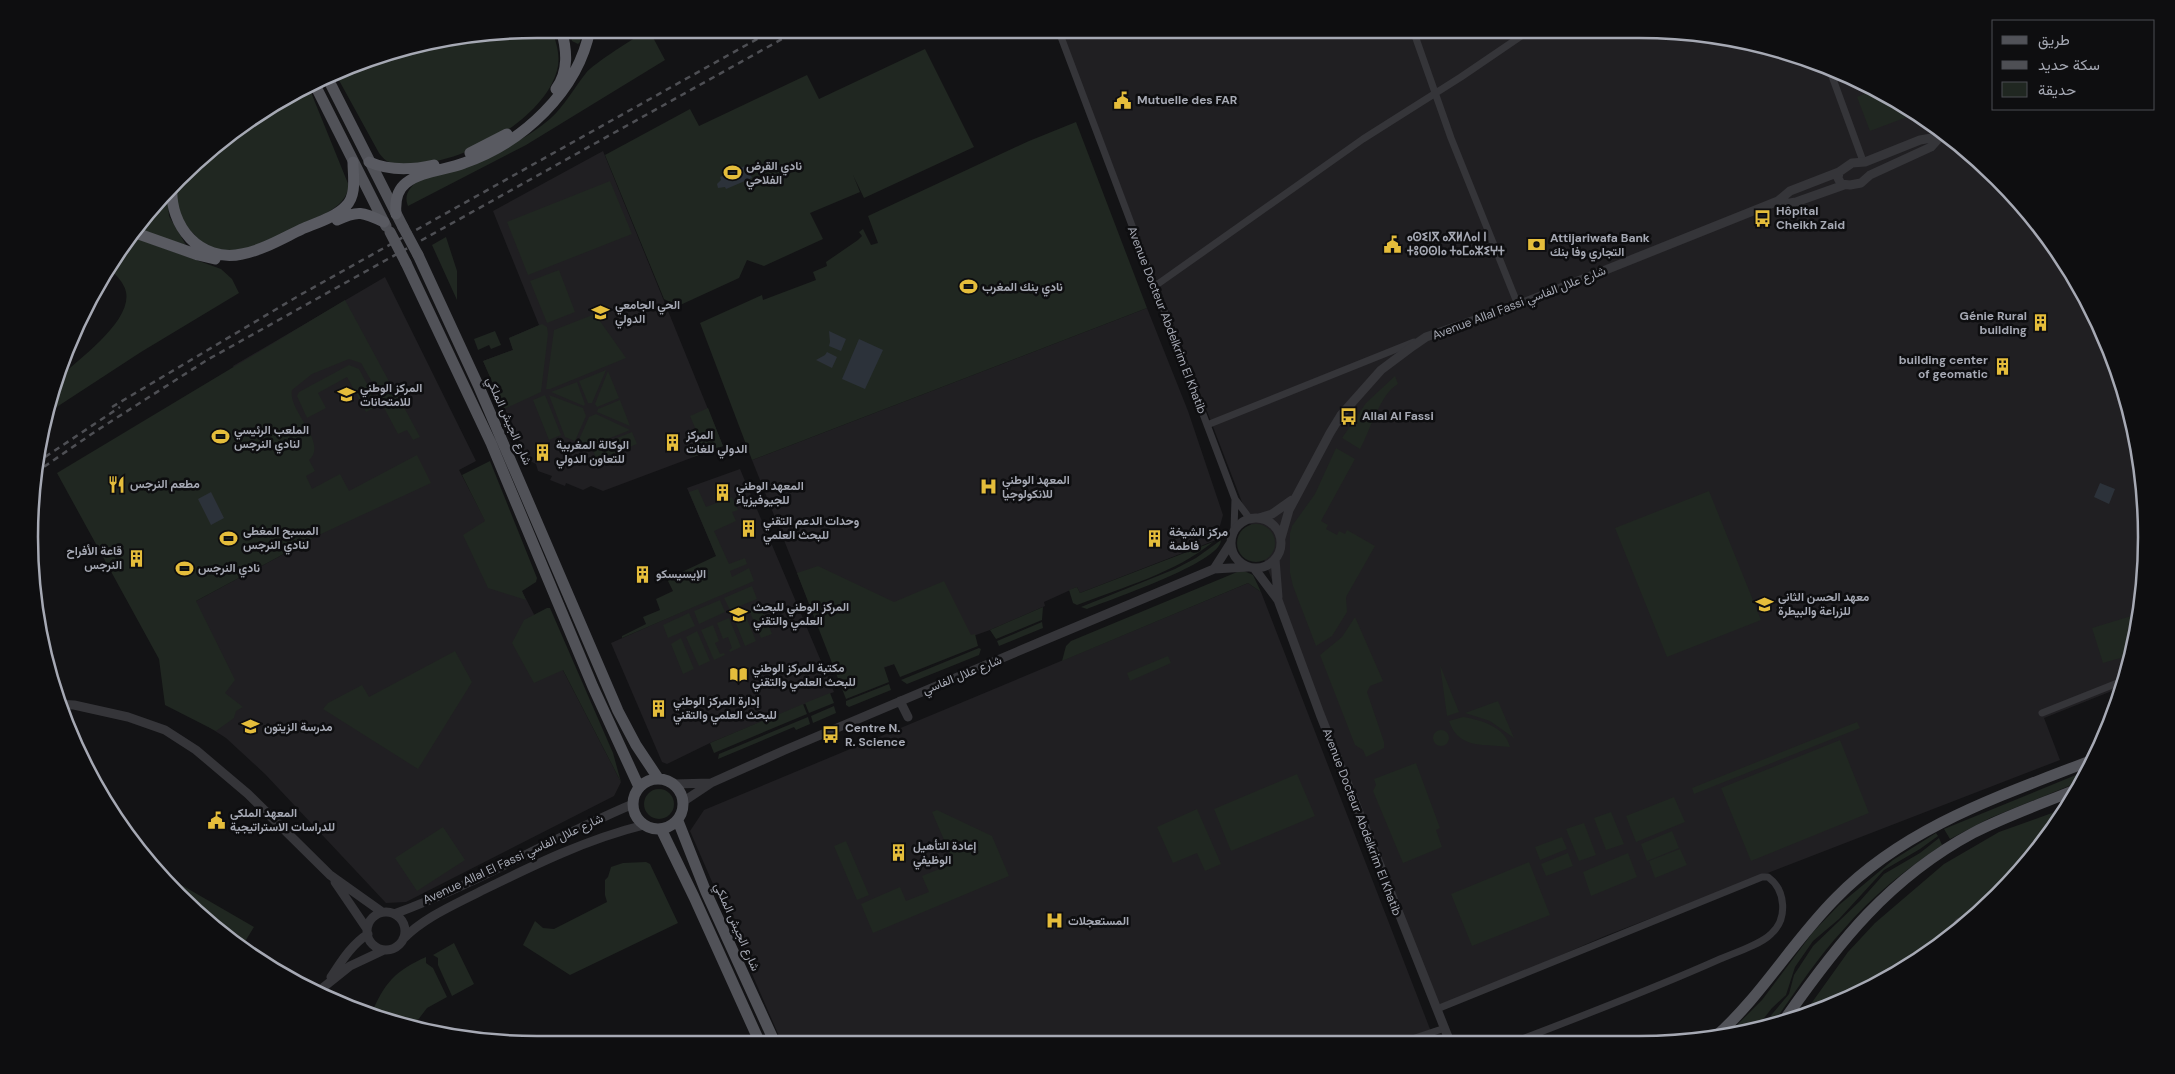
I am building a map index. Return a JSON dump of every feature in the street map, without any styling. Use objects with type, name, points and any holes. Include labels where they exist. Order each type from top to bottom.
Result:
[{"type":"highway","points":[[369,162],[378,166],[398,169],[430,166],[477,151],[513,130],[540,108],[562,78],[566,51],[563,38]]},
{"type":"highway","points":[[396,214],[395,206],[399,193],[411,180],[494,151],[539,117],[558,96],[573,73],[588,38]]},
{"type":"highway","points":[[171,197],[175,216],[190,240],[210,251],[237,255],[268,245],[333,215],[346,206],[354,189],[353,162]]},
{"type":"highway","points":[[140,234],[198,255],[226,261],[240,261],[263,255],[350,214],[361,213],[387,227]]},
{"type":"main road","name":"شارع الجيش الملكي","points":[[330,83],[418,255],[505,447],[618,711],[636,746],[658,778]]},
{"type":"main road","name":"شارع الجيش الملكي","points":[[317,89],[406,263],[495,453],[593,687],[639,787]]},
{"type":"main road","points":[[495,453],[505,447]]},
{"type":"main road","points":[[1723,1029],[1748,1005],[1822,912],[1877,862],[1908,842],[1961,813],[2083,764]]},
{"type":"main road","points":[[658,778],[674,784],[679,789],[684,801],[684,808],[678,821],[661,829],[644,825],[634,812],[633,798],[639,787],[648,781],[658,778]]},
{"type":"main road","points":[[1790,1013],[1838,945],[1879,901],[1902,882],[1971,835],[2008,816],[2067,793]]},
{"type":"main road","name":"شارع الجيش الملكي","points":[[678,821],[706,892],[771,1036]]},
{"type":"main road","points":[[661,829],[698,905],[756,1036]]},
{"type":"street","name":"Avenue Docteur Abdelkrim El Khatib","points":[[1061,38],[1235,499]]},
{"type":"street","points":[[1416,38],[1435,93],[1518,305]]},
{"type":"street","points":[[1155,286],[1363,139],[1518,38]]},
{"type":"street","points":[[1833,78],[1864,162],[1870,166],[1870,175]]},
{"type":"street","points":[[1778,201],[1790,191],[1839,172],[1852,163],[1864,162],[1920,140],[1938,138]]},
{"type":"street","points":[[1778,201],[1784,203],[1796,202],[1844,185],[1862,182],[1870,175],[1926,150],[1939,138]]},
{"type":"street","points":[[1839,172],[1839,182],[1844,185]]},
{"type":"street","name":"Avenue Allal Fassi شارع علال الفاسي","points":[[1296,497],[1330,433],[1354,399],[1387,365],[1426,338],[1518,305],[1778,201]]},
{"type":"street","points":[[1207,426],[1426,338]]},
{"type":"street","points":[[1234,530],[1241,523],[1272,514],[1296,497]]},
{"type":"street","points":[[1251,568],[1270,564],[1279,553],[1280,538],[1289,510],[1296,497]]},
{"type":"street","points":[[1235,499],[1255,518],[1268,522],[1276,528],[1280,538]]},
{"type":"street","points":[[1214,570],[1230,544],[1234,530],[1235,499]]},
{"type":"street","points":[[1230,544],[1234,555],[1240,562],[1251,568],[1278,600]]},
{"type":"street","points":[[1275,559],[1278,600]]},
{"type":"street","name":"شارع علال الفاسي","points":[[684,801],[711,783],[900,701],[1214,570],[1251,568]]},
{"type":"street","name":"Avenue Docteur Abdelkrim El Khatib","points":[[1278,600],[1320,714],[1448,1036]]},
{"type":"street","points":[[2042,713],[2115,684]]},
{"type":"street","points":[[900,701],[908,717]]},
{"type":"street","points":[[67,705],[128,717],[164,730],[196,750],[248,794],[330,876],[382,912],[394,914],[403,922],[405,927],[403,939],[396,947],[361,959],[322,988]]},
{"type":"street","name":"شارع علال الفاسي","points":[[674,784],[711,783]]},
{"type":"street","name":"Avenue Allal El Fassi شارع علال الفاسي","points":[[394,914],[505,865],[633,804]]},
{"type":"street","name":"Avenue Allal El Fassi شارع علال الفاسي","points":[[403,939],[426,920],[521,872],[614,832],[644,825]]},
{"type":"street","points":[[330,876],[367,932],[373,945],[384,950]]},
{"type":"street","points":[[1437,1009],[1762,877],[1768,877],[1776,886],[1783,904],[1783,913],[1770,936],[1696,970],[1532,1036]]},
{"type":"street","points":[[328,982],[343,959],[367,932],[372,918],[382,912]]},
{"type":"street","points":[[1421,1036],[1445,1028]]},
{"type":"shaded area","name":"معهد الحسن الثاني للزراعة والبيطرة","points":[[1063,38],[1671,39],[1735,47],[1799,64],[1859,89],[1888,104],[1942,141],[1991,184],[2034,233],[2071,287],[2086,316],[2111,376],[2128,440],[2133,472],[2138,537],[2133,602],[2128,634],[2113,691],[2044,718],[2060,760],[1605,936],[1437,1009]]},
{"type":"shaded area","name":"الحي الجامعي الدولي","points":[[603,151],[723,446],[603,491],[591,486],[583,490],[566,483],[565,486],[550,480],[552,476],[538,471],[536,464],[528,460],[483,361],[513,350],[509,338],[539,325],[493,211]]},
{"type":"shaded area","points":[[747,165],[752,178],[726,189],[725,187],[718,188],[717,184],[721,180],[720,177]]},
{"type":"shaded area","points":[[385,277],[476,461],[459,470],[621,782],[614,796],[406,902],[386,903],[265,774],[226,738],[201,722],[196,601],[321,534],[233,366]]},
{"type":"shaded area","name":"المعهد الوطني للانكولوجيا","points":[[1147,308],[1188,411],[1223,515],[1216,540],[1080,593],[1077,587],[1044,602],[1045,606],[990,630],[841,683],[752,460]]},
{"type":"shaded area","points":[[829,331],[846,339],[841,351],[829,346]]},
{"type":"shaded area","points":[[859,339],[883,350],[865,389],[842,379]]},
{"type":"shaded area","points":[[827,352],[837,357],[832,368],[816,360]]},
{"type":"shaded area","name":"المركز الوطني للبحث العلمي والتقني","points":[[740,469],[834,692],[710,743],[667,764],[662,762],[611,643],[731,590],[687,488]]},
{"type":"shaded area","points":[[2100,483],[2115,489],[2109,504],[2094,497]]},
{"type":"shaded area","points":[[211,492],[224,518],[211,525],[198,499]]},
{"type":"shaded area","points":[[1248,583],[1261,592],[1433,1036],[779,1036],[690,831],[704,810]]},
{"type":"green space","points":[[554,38],[558,66],[551,85],[538,104],[521,120],[500,135],[478,147],[432,162],[397,164],[389,162],[379,153],[338,79],[376,64],[440,47],[504,39]]},
{"type":"green space","points":[[571,38],[581,38],[578,44],[572,41]]},
{"type":"green space","points":[[636,38],[653,38],[665,60],[526,145],[408,206],[407,194],[411,187],[420,179],[505,148],[551,118],[586,73],[616,50]]},
{"type":"green space","name":"نادي القرض الفلاحي","points":[[925,49],[974,147],[864,198],[853,175],[860,192],[810,213],[823,239],[764,266],[747,260],[739,278],[678,306],[664,299],[605,155],[690,109],[699,126],[807,75],[819,99]]},
{"type":"green space","points":[[311,92],[349,186],[343,200],[326,213],[263,243],[233,250],[219,250],[206,244],[194,234],[180,215],[176,192],[208,161],[259,122]]},
{"type":"green space","points":[[1866,93],[1908,117],[1870,131],[1857,97]]},
{"type":"green space","name":"نادي بنك المغرب","points":[[1076,122],[1147,308],[752,460],[700,323],[762,295],[763,300],[816,280],[813,272],[827,266],[826,262],[858,240],[862,236],[859,232],[863,229],[871,245],[878,243],[868,216],[1029,141]]},
{"type":"green space","points":[[610,181],[632,234],[528,275],[507,222]]},
{"type":"green space","points":[[168,201],[169,216],[186,245],[143,231]]},
{"type":"green space","points":[[446,237],[457,271],[457,300],[432,245]]},
{"type":"green space","points":[[137,239],[221,269],[232,279],[239,293],[141,352],[55,408],[66,372],[103,338],[121,315],[126,303],[126,292],[113,273]]},
{"type":"green space","points":[[559,270],[575,312],[547,323],[530,281]]},
{"type":"green space","name":"نادي النرجس","points":[[345,300],[391,385],[381,390],[376,389],[361,363],[349,359],[312,374],[292,390],[295,407],[314,445],[314,453],[309,460],[315,471],[306,476],[312,489],[340,474],[349,491],[417,455],[431,483],[321,534],[196,601],[235,680],[225,693],[243,707],[236,711],[234,718],[216,731],[165,705],[159,659],[57,473]]},
{"type":"green space","points":[[595,314],[626,358],[546,389],[554,330]]},
{"type":"green space","points":[[542,324],[547,327],[548,334],[541,392],[504,409],[483,361],[513,350],[509,338]]},
{"type":"green space","points":[[495,331],[501,345],[491,349],[489,345],[478,350],[474,339]]},
{"type":"green space","points":[[349,365],[359,369],[374,397],[393,387],[420,437],[413,440],[407,430],[398,434],[382,404],[366,412],[347,377],[318,393],[326,408],[307,418],[297,396],[299,392]]},
{"type":"green space","points":[[606,370],[592,403],[588,403],[579,381]]},
{"type":"green space","points":[[608,371],[619,398],[597,407],[595,404]]},
{"type":"green space","points":[[1395,376],[1398,384],[1381,404],[1360,449],[1342,438],[1366,403]]},
{"type":"green space","points":[[577,382],[585,404],[584,406],[551,392]]},
{"type":"green space","points":[[545,395],[561,435],[549,440],[533,400]]},
{"type":"green space","points":[[549,395],[583,408],[586,416],[575,441],[565,437]]},
{"type":"green space","points":[[620,400],[630,426],[597,412],[598,409]]},
{"type":"green space","points":[[708,408],[723,446],[693,457],[690,450],[699,446],[696,438],[699,437],[690,416]]},
{"type":"green space","points":[[596,414],[630,430],[588,447],[578,442],[589,417]]},
{"type":"green space","points":[[632,432],[637,444],[597,460],[592,448]]},
{"type":"green space","points":[[1336,448],[1355,459],[1321,521],[1328,525],[1326,529],[1337,535],[1339,531],[1345,534],[1347,530],[1375,546],[1346,597],[1347,612],[1332,636],[1316,646],[1293,586],[1290,573],[1290,533],[1292,526],[1315,494]]},
{"type":"green space","points":[[490,461],[537,578],[536,582],[522,591],[526,600],[488,588],[463,535],[485,521],[462,475]]},
{"type":"green space","points":[[698,489],[706,507],[732,497],[738,510],[732,512],[736,521],[714,531],[729,564],[745,558],[747,564],[730,571],[732,577],[749,568],[754,581],[622,638],[622,636],[646,624],[643,617],[660,610],[656,599],[673,591],[667,579],[716,556],[689,492]]},
{"type":"green space","points":[[1709,491],[1761,620],[1667,657],[1615,528]]},
{"type":"green space","points":[[1256,524],[1270,529],[1275,543],[1270,557],[1256,562],[1242,557],[1237,543],[1242,529]]},
{"type":"green space","points":[[1221,540],[1216,549],[1204,559],[1185,569],[1087,609],[1081,607],[1175,569],[1196,558]]},
{"type":"green space","points":[[1213,542],[1198,553],[1165,571],[1077,605],[1073,603],[1069,590],[1077,587],[1080,593]]},
{"type":"green space","points":[[818,566],[894,602],[944,581],[971,635],[975,634],[978,646],[900,677],[894,664],[884,667],[889,682],[846,699],[797,573]]},
{"type":"green space","points":[[1242,570],[1253,575],[1261,592],[1248,583],[1062,661],[1066,646],[1071,641]]},
{"type":"green space","points":[[752,586],[757,599],[730,610],[724,598]]},
{"type":"green space","points":[[720,600],[725,612],[699,624],[694,611]]},
{"type":"green space","points":[[760,604],[772,634],[761,638],[749,610]]},
{"type":"green space","points":[[1043,607],[1042,620],[996,639],[990,630]]},
{"type":"green space","points":[[550,608],[613,753],[621,782],[563,670],[534,683],[512,643],[524,620]]},
{"type":"green space","points":[[744,612],[756,641],[745,646],[733,616]]},
{"type":"green space","points":[[689,613],[695,626],[668,638],[663,625]]},
{"type":"green space","points":[[2131,616],[2122,658],[2103,663],[2092,628]]},
{"type":"green space","points":[[1355,617],[1383,681],[1370,686],[1367,692],[1384,742],[1384,748],[1366,757],[1363,750],[1355,745],[1320,655],[1342,637]]},
{"type":"green space","points":[[729,618],[741,647],[730,652],[729,650],[732,648],[728,637],[723,639],[717,623]]},
{"type":"green space","points":[[1042,622],[1043,628],[999,646],[997,641]]},
{"type":"green space","points":[[713,625],[719,641],[715,643],[720,654],[724,653],[725,655],[714,660],[701,630]]},
{"type":"green space","points":[[697,631],[710,661],[699,666],[686,637]]},
{"type":"green space","points":[[681,638],[694,669],[683,674],[671,644]]},
{"type":"green space","points":[[979,648],[981,649],[979,655],[907,684],[901,680]]},
{"type":"green space","points":[[455,651],[472,682],[418,769],[323,709],[328,703],[362,685],[369,697]]},
{"type":"green space","points":[[1168,656],[1171,663],[1130,681],[1127,673]]},
{"type":"green space","points":[[1440,665],[1459,712],[1447,716]]},
{"type":"green space","points":[[889,684],[891,690],[849,707],[846,705],[846,701]]},
{"type":"green space","points":[[830,693],[834,703],[809,713],[805,703]]},
{"type":"green space","points":[[1498,701],[1514,738],[1490,721],[1465,713]]},
{"type":"green space","points":[[803,704],[807,714],[714,753],[710,743]]},
{"type":"green space","points":[[834,706],[836,713],[813,723],[811,716]]},
{"type":"green space","points":[[808,717],[810,724],[796,730],[794,727],[718,759],[719,754]]},
{"type":"green space","points":[[1463,717],[1478,720],[1492,726],[1503,734],[1510,747],[1475,744],[1462,739],[1457,735],[1449,721]]},
{"type":"green space","points":[[1857,722],[1860,728],[1694,794],[1692,788]]},
{"type":"green space","points":[[1441,730],[1447,732],[1449,738],[1447,744],[1441,746],[1435,744],[1433,738],[1435,732]]},
{"type":"green space","points":[[1840,740],[1869,813],[1751,861],[1721,788]]},
{"type":"green space","points":[[1416,763],[1440,828],[1436,830],[1442,847],[1403,863],[1373,791],[1376,785],[1374,779]]},
{"type":"green space","points":[[1297,774],[1315,816],[1231,851],[1214,809]]},
{"type":"green space","points":[[2078,774],[2072,785],[1990,818],[1950,839],[1944,829]]},
{"type":"green space","points":[[659,789],[670,793],[674,804],[670,815],[659,819],[648,815],[644,804],[648,793]]},
{"type":"green space","points":[[1674,797],[1685,822],[1636,842],[1626,816]]},
{"type":"green space","points":[[1197,809],[1221,864],[1205,871],[1197,853],[1173,863],[1157,827]]},
{"type":"green space","points":[[937,810],[992,836],[1009,876],[873,933],[861,904],[900,887],[906,901],[929,892],[922,876],[954,863],[932,812]]},
{"type":"green space","points":[[1611,812],[1624,844],[1606,850],[1594,818]]},
{"type":"green space","points":[[2055,812],[2014,866],[1967,913],[1942,933],[1888,970],[1859,985],[1810,1006],[1848,952],[1875,923],[1944,864],[1999,832]]},
{"type":"green space","points":[[1584,823],[1596,855],[1579,861],[1566,829]]},
{"type":"green space","points":[[443,827],[465,860],[417,891],[395,858]]},
{"type":"green space","points":[[1672,831],[1679,848],[1647,861],[1641,844]]},
{"type":"green space","points":[[1936,833],[1938,836],[1884,870],[1839,919],[1813,941],[1795,967],[1786,995],[1762,1020],[1735,1027],[1762,1000],[1813,932],[1839,905],[1893,860]]},
{"type":"green space","points":[[1562,837],[1567,849],[1540,860],[1535,847]]},
{"type":"green space","points":[[1939,838],[1942,845],[1890,884],[1866,906],[1833,941],[1778,1016],[1768,1019],[1789,994],[1794,975],[1813,946],[1860,901],[1884,874],[1920,853]]},
{"type":"green space","points":[[846,841],[869,895],[857,900],[834,846]]},
{"type":"green space","points":[[1680,849],[1687,865],[1655,878],[1649,861]]},
{"type":"green space","points":[[1568,853],[1573,866],[1546,876],[1541,864]]},
{"type":"green space","points":[[1628,853],[1637,877],[1591,896],[1583,872]]},
{"type":"green space","points":[[646,862],[650,864],[678,923],[570,975],[523,945],[535,921],[543,928],[554,929],[607,902],[605,880],[611,867],[623,863]]},
{"type":"green space","points":[[1529,862],[1550,915],[1472,946],[1451,894]]},
{"type":"green space","points":[[176,882],[254,927],[245,942],[208,913]]},
{"type":"green space","points":[[454,943],[474,984],[452,996],[438,965],[438,958],[433,955]]},
{"type":"green space","points":[[426,957],[426,963],[433,968],[447,997],[427,1008],[417,1021],[374,1009],[381,994],[392,979],[415,962]]},
{"type":"railway","points":[[112,407],[300,295],[759,38]]},
{"type":"railway","points":[[43,468],[207,360],[784,38]]},
{"type":"railway","points":[[44,457],[120,407]]},
{"type":"place","name":"Mutuelle des FAR","points":[[1123,100]]},
{"type":"place","name":"نادي القرض الفلاحي","points":[[732,173]]},
{"type":"place","name":"Hôpital Cheikh Zaid","points":[[1762,218]]},
{"type":"place","name":"ⴰⵙⵉⵏⴳ ⴰⴳⵍⴷⴰⵏ ⵏ ⵜⵓⵙⵙⵏⴰ ⵜⴰⵎⴰⵣⵉⵖⵜ","points":[[1393,244]]},
{"type":"place","name":"Attijariwafa Bank التجاري وفا بنك","points":[[1536,245]]},
{"type":"place","name":"نادي بنك المغرب","points":[[968,287]]},
{"type":"place","name":"الحي الجامعي الدولي","points":[[601,312]]},
{"type":"place","name":"Génie Rural building","points":[[2041,323]]},
{"type":"place","name":"building center of geomatic","points":[[2002,367]]},
{"type":"place","name":"المركز الوطني للامتحانات","points":[[346,395]]},
{"type":"place","name":"Allal Al Fassi","points":[[1348,416]]},
{"type":"place","name":"الملعب الرئيسي لنادي النرجس","points":[[220,437]]},
{"type":"place","name":"المركز الدولي للغات","points":[[672,442]]},
{"type":"place","name":"الوكالة المغربية للتعاون الدولي","points":[[542,452]]},
{"type":"place","name":"مطعم النرجس","points":[[116,484]]},
{"type":"place","name":"المعهد الوطني للانكولوجيا","points":[[988,487]]},
{"type":"place","name":"المعهد الوطني للجيوفيزياء","points":[[722,493]]},
{"type":"place","name":"وحدات الدعم التقني للبحث العلمي","points":[[749,528]]},
{"type":"place","name":"المسبح المغطى لنادي النرجس","points":[[229,538]]},
{"type":"place","name":"مركز الشيخة فاطمة","points":[[1155,539]]},
{"type":"place","name":"قاعة الأفراح النرجس","points":[[136,558]]},
{"type":"place","name":"نادي النرجس","points":[[184,568]]},
{"type":"place","name":"اﻹيسيسكو","points":[[642,574]]},
{"type":"place","name":"معهد الحسن الثاني للزراعة والبيطرة","points":[[1764,604]]},
{"type":"place","name":"المركز الوطني للبحث العلمي والتقني","points":[[739,614]]},
{"type":"place","name":"مكتبة المركز الوطني للبحث العلمي والتقني","points":[[738,675]]},
{"type":"place","name":"إدارة المركز الوطني للبحث العلمي والتقني","points":[[659,708]]},
{"type":"place","name":"مدرسة الزيتون","points":[[250,727]]},
{"type":"place","name":"Centre N. R. Science","points":[[831,735]]},
{"type":"place","name":"المعهد الملكي للدراسات الاستراتيجية","points":[[216,820]]},
{"type":"place","name":"إعادة التأهيل الوظيفي","points":[[899,853]]},
{"type":"place","name":"المستعجلات","points":[[1054,921]]}]
